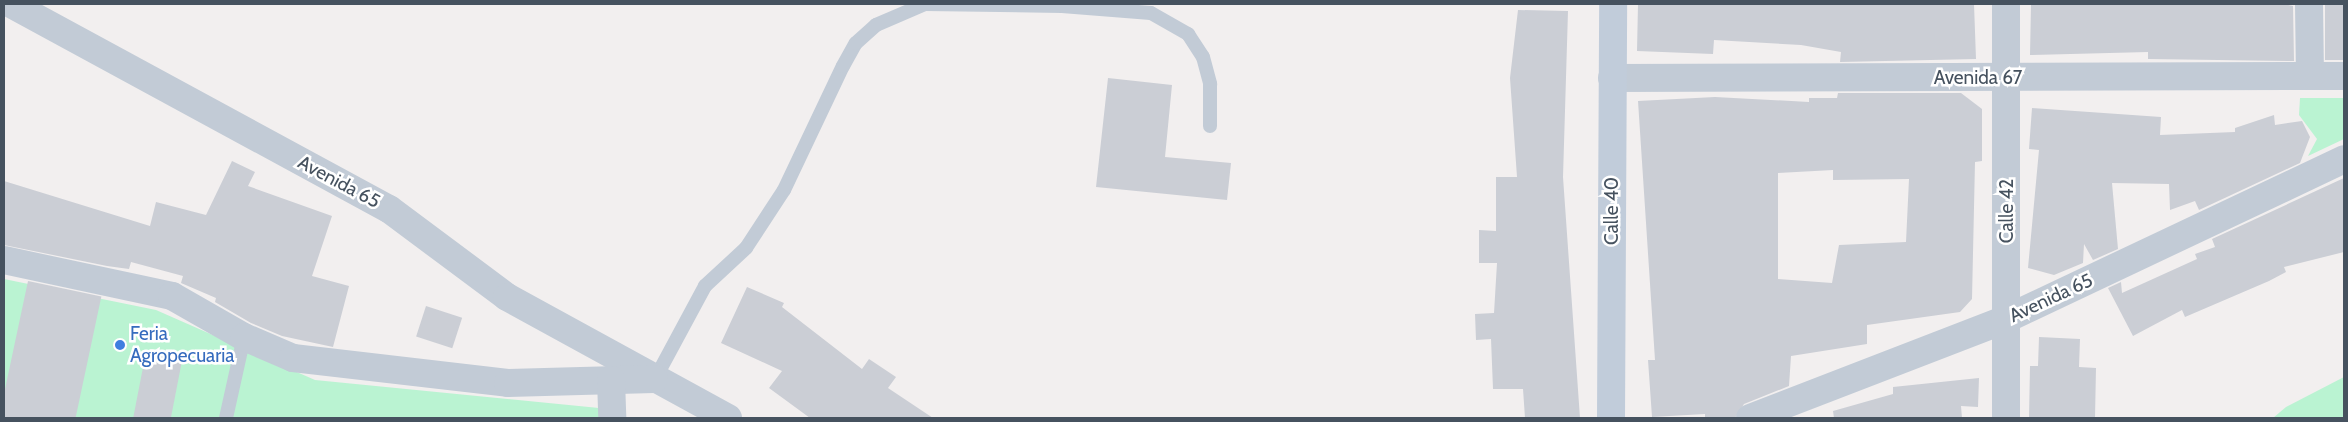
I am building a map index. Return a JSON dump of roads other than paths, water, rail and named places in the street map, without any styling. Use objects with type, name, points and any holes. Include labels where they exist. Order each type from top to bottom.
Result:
[{"type":"main road","name":"Calle 40","points":[[1611,418],[1613,4]]},
{"type":"street","name":"Avenida 65","points":[[11,4],[389,209],[507,297],[728,418]]},
{"type":"street","name":"Calle 42","points":[[2006,4],[2006,418]]},
{"type":"street","points":[[2309,4],[2310,75]]},
{"type":"street","name":"Avenida 67","points":[[1612,78],[2344,76]]},
{"type":"street","name":"Avenida 65","points":[[1750,418],[2006,319],[2344,160]]},
{"type":"street","name":"Avenida 65","points":[[4,260],[172,296],[244,337],[293,358],[508,383],[655,379]]},
{"type":"street","points":[[611,380],[612,418]]},
{"type":"lane","points":[[655,379],[706,286],[746,248],[784,190],[843,66],[856,43],[876,25],[925,4],[1062,6],[1151,13],[1188,34],[1203,57],[1210,84],[1210,126]]},
{"type":"lane","points":[[226,418],[244,337]]},
{"type":"place","name":"Feria Agropecuaria","points":[[120,345]]}]
